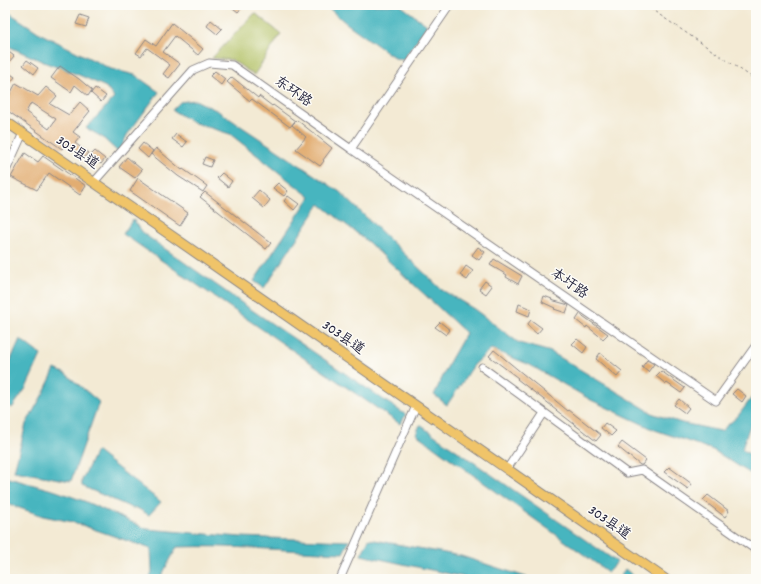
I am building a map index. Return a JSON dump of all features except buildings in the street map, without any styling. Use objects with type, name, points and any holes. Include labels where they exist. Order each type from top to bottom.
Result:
[{"type":"main road","name":"303县道","points":[[5,121],[664,579]]},
{"type":"street","points":[[351,149],[450,5]]},
{"type":"street","name":"东环路","points":[[94,182],[192,70],[209,63],[232,65],[351,149]]},
{"type":"street","points":[[5,173],[23,134]]},
{"type":"street","name":"本圩路","points":[[351,149],[716,401],[756,345]]},
{"type":"street","points":[[482,367],[627,473],[642,470],[756,550]]},
{"type":"street","points":[[340,579],[416,406]]},
{"type":"street","points":[[507,469],[544,413]]},
{"type":"path","points":[[646,5],[756,80]]},
{"type":"green space","points":[[255,13],[281,34],[254,75],[232,60],[212,58]]},
{"type":"water","points":[[325,5],[400,5],[427,25],[403,60],[395,58],[346,23]]},
{"type":"water","points":[[5,10],[41,34],[111,69],[135,75],[159,92],[127,135],[119,153],[102,137],[86,128],[114,98],[106,87],[46,63],[5,44]]},
{"type":"water","points":[[195,100],[218,111],[340,192],[442,290],[474,309],[519,343],[551,352],[654,414],[682,423],[721,431],[738,416],[756,392],[756,418],[749,428],[742,449],[756,459],[756,477],[713,450],[655,430],[591,400],[530,365],[491,349],[474,365],[447,405],[434,395],[451,359],[466,333],[368,242],[320,204],[264,288],[254,281],[310,197],[230,134],[192,122],[172,110],[180,102]]},
{"type":"water","points":[[133,219],[144,234],[249,308],[406,415],[400,424],[123,234]]},
{"type":"water","points":[[20,339],[41,355],[26,388],[12,408],[5,404],[5,373]]},
{"type":"water","points":[[55,369],[66,374],[99,402],[71,481],[14,471],[26,424]]},
{"type":"water","points":[[420,425],[617,562],[608,572],[416,434]]},
{"type":"water","points":[[96,451],[161,502],[149,515],[137,508],[132,508],[82,486],[82,480]]},
{"type":"water","points":[[5,477],[56,491],[84,501],[147,529],[241,537],[349,541],[343,553],[239,547],[177,547],[161,579],[149,579],[152,572],[151,549],[73,522],[43,516],[5,503]]},
{"type":"water","points":[[369,539],[461,556],[532,579],[473,579],[361,555]]},
{"type":"water","points":[[625,569],[637,579],[619,579]]}]
